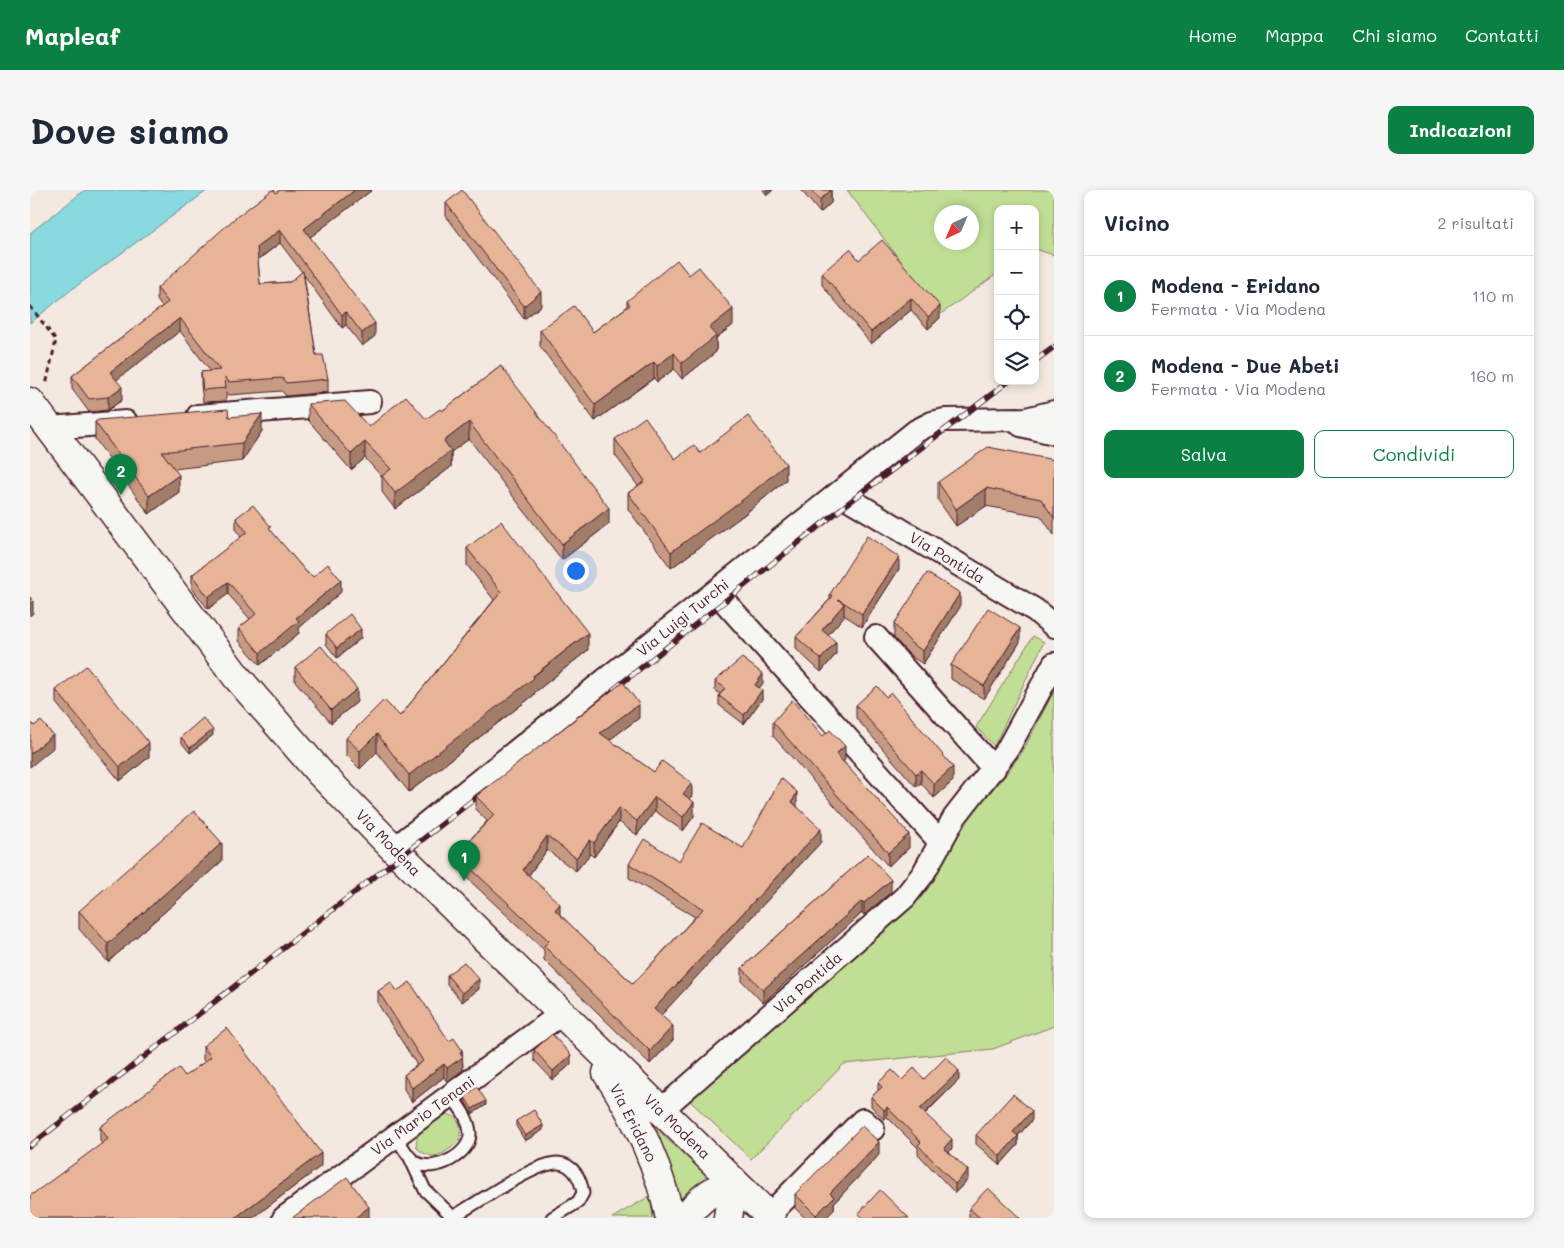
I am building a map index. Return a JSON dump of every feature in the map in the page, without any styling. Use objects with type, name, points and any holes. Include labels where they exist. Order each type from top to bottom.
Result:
[{"type":"main road","name":"Via Modena","points":[[37,397],[50,428],[236,676],[320,773],[561,1014],[770,1217]]},
{"type":"main road","name":"Via Eridano","points":[[582,1034],[616,1087],[644,1137],[663,1182],[670,1218]]},
{"type":"main road","points":[[686,1218],[694,1205],[719,1187],[733,1182],[728,1218]]},
{"type":"street","points":[[176,418],[370,402]]},
{"type":"street","name":"Via Luigi Turchi","points":[[394,849],[916,431],[932,423],[962,418],[1026,419],[1054,412]]},
{"type":"street","name":"Via Luigi Turchi","points":[[985,419],[1034,427],[1054,433]]},
{"type":"street","points":[[50,428],[147,420]]},
{"type":"street","name":"Via Pontida","points":[[839,493],[1034,610],[1054,626]]},
{"type":"street","points":[[716,592],[941,843]]},
{"type":"street","points":[[876,637],[994,769]]},
{"type":"street","name":"Via Pontida","points":[[660,1111],[905,897],[923,874],[954,818],[994,769],[1024,723],[1054,664]]},
{"type":"street","name":"Via Mario Tenani","points":[[284,1218],[561,1014]]},
{"type":"street","points":[[770,1217],[863,1120],[873,1129]]},
{"type":"lane","points":[[409,1156],[417,1163],[435,1166],[447,1161],[465,1147],[470,1139],[468,1122],[451,1095]]},
{"type":"lane","points":[[396,1136],[409,1156],[425,1190],[453,1217],[540,1167],[560,1163],[570,1167],[578,1176],[583,1193],[578,1202],[552,1218]]},
{"type":"path","points":[[30,306],[56,340],[37,397]]},
{"type":"green space","points":[[847,190],[1054,190],[1054,255],[1039,250],[1039,205],[994,205],[994,276],[941,314]]},
{"type":"green space","points":[[1033,636],[1044,642],[994,746],[976,727]]},
{"type":"green space","points":[[1054,691],[1054,1026],[993,1049],[844,1064],[751,1159],[690,1101],[910,905],[936,876],[950,846],[968,817],[1003,778],[1023,751]]},
{"type":"green space","points":[[638,1112],[709,1178],[694,1187],[678,1213]]},
{"type":"green space","points":[[444,1114],[454,1116],[457,1119],[460,1127],[459,1141],[439,1155],[434,1156],[423,1153],[417,1148],[416,1142],[420,1132],[433,1120]]},
{"type":"green space","points":[[650,1196],[653,1218],[612,1218]]},
{"type":"water","points":[[85,190],[208,190],[71,290],[30,323],[30,233]]},
{"type":"building","points":[[272,190],[276,193],[280,190],[355,190],[304,229],[375,323],[362,333],[346,312],[342,315],[280,230],[257,247],[260,284],[290,282],[303,271],[316,355],[323,355],[328,379],[286,383],[282,378],[229,382],[225,377],[226,388],[203,390],[201,372],[220,370],[180,318],[110,372],[122,387],[108,397],[89,399],[72,376],[168,302],[157,288],[235,218]]},
{"type":"building","points":[[462,190],[541,292],[524,306],[446,203]]},
{"type":"building","points":[[811,190],[831,190],[820,200]]},
{"type":"building","points":[[882,240],[940,306],[928,317],[911,298],[871,332],[822,273],[850,249],[859,260]]},
{"type":"building","points":[[677,260],[689,275],[699,267],[733,309],[709,328],[716,336],[682,363],[674,353],[657,366],[654,362],[595,405],[540,330],[574,306],[593,332],[630,305],[627,301]]},
{"type":"building","points":[[501,366],[609,508],[562,544],[469,422],[444,441],[451,451],[395,493],[382,476],[391,469],[365,442],[351,454],[308,404],[345,401],[369,427],[406,396],[426,419],[440,409],[442,411]]},
{"type":"building","points":[[228,409],[229,417],[262,414],[242,443],[162,452],[179,475],[149,496],[95,422],[98,420]]},
{"type":"building","points":[[748,416],[786,464],[745,498],[671,552],[628,493],[645,481],[615,439],[645,417],[675,459],[694,445],[700,453]]},
{"type":"building","points":[[988,447],[1054,460],[1054,518],[1041,499],[986,488],[956,509],[938,482]]},
{"type":"building","points":[[253,505],[271,527],[269,528],[308,574],[313,577],[328,564],[341,580],[296,618],[299,621],[260,653],[239,628],[256,614],[228,582],[208,597],[192,575],[247,532],[236,518]]},
{"type":"building","points":[[501,521],[588,633],[533,676],[534,678],[409,775],[377,734],[360,751],[346,738],[384,700],[400,716],[501,592],[467,548]]},
{"type":"building","points":[[867,536],[899,557],[862,614],[838,599],[844,604],[822,630],[836,642],[821,659],[796,637],[833,596],[830,594]]},
{"type":"building","points":[[927,573],[960,593],[923,651],[912,644],[894,624]]},
{"type":"building","points":[[988,608],[1020,628],[984,686],[951,665]]},
{"type":"building","points":[[350,614],[361,629],[337,648],[326,634]]},
{"type":"building","points":[[321,646],[357,689],[331,710],[295,667]]},
{"type":"building","points":[[742,658],[763,674],[755,685],[762,690],[744,715],[719,696],[725,688],[715,681]]},
{"type":"building","points":[[86,666],[149,743],[120,767],[56,690]]},
{"type":"building","points":[[623,682],[639,704],[600,733],[654,772],[662,761],[692,783],[683,794],[694,802],[683,817],[655,797],[637,821],[619,808],[594,843],[590,840],[576,858],[547,836],[523,870],[560,904],[555,910],[633,984],[703,909],[629,864],[644,839],[679,861],[702,823],[743,848],[781,778],[797,792],[792,802],[821,829],[654,1009],[673,1026],[650,1051],[544,946],[549,941],[468,866],[476,857],[464,846],[494,815],[476,796]]},
{"type":"building","points":[[877,686],[886,697],[891,693],[953,767],[934,784],[921,770],[916,774],[856,705]]},
{"type":"building","points":[[792,700],[823,736],[830,730],[845,746],[836,754],[909,834],[888,853],[773,722]]},
{"type":"building","points":[[203,718],[213,730],[190,748],[181,737]]},
{"type":"building","points":[[30,721],[34,726],[41,721],[53,735],[30,754]]},
{"type":"building","points":[[194,811],[222,843],[108,944],[79,911]]},
{"type":"building","points":[[868,854],[891,880],[864,903],[862,901],[763,990],[742,968]]},
{"type":"building","points":[[464,962],[479,979],[462,993],[447,975]]},
{"type":"building","points":[[391,982],[397,991],[410,982],[449,1041],[454,1038],[462,1050],[460,1052],[463,1057],[447,1068],[444,1064],[412,1088],[404,1075],[423,1061],[378,991]]},
{"type":"building","points":[[227,1028],[321,1153],[235,1218],[30,1218],[30,1196],[108,1139],[100,1127],[179,1068],[185,1076],[211,1057],[203,1046]]},
{"type":"building","points":[[552,1034],[571,1055],[553,1071],[534,1050]]},
{"type":"building","points":[[946,1057],[959,1071],[920,1109],[952,1139],[944,1148],[968,1170],[955,1184],[918,1145],[921,1142],[887,1107],[884,1110],[871,1097],[882,1087],[878,1083],[892,1070],[902,1080],[914,1068],[924,1079]]},
{"type":"building","points":[[477,1087],[486,1101],[472,1109],[465,1097]]},
{"type":"building","points":[[1013,1094],[1032,1111],[1013,1132],[1018,1136],[1000,1156],[976,1135]]},
{"type":"building","points":[[534,1110],[543,1125],[525,1136],[516,1121]]},
{"type":"building","points":[[862,1126],[879,1142],[830,1193],[834,1197],[816,1215],[795,1194]]},
{"type":"building","points":[[347,1177],[369,1207],[355,1218],[292,1218]]},
{"type":"building","points":[[988,1188],[1020,1218],[980,1218],[969,1208]]},
{"type":"building","points":[[880,1190],[909,1218],[862,1218],[858,1214]]},
{"type":"railway","points":[[1039,358],[1054,347]]},
{"type":"railway","points":[[613,690],[851,501],[1004,385]]},
{"type":"railway","points":[[30,1146],[487,789]]},
{"type":"place","name":"Modena - Due Abeti","points":[[121,495]]},
{"type":"place","name":"Modena - Eridano","points":[[464,881]]}]
